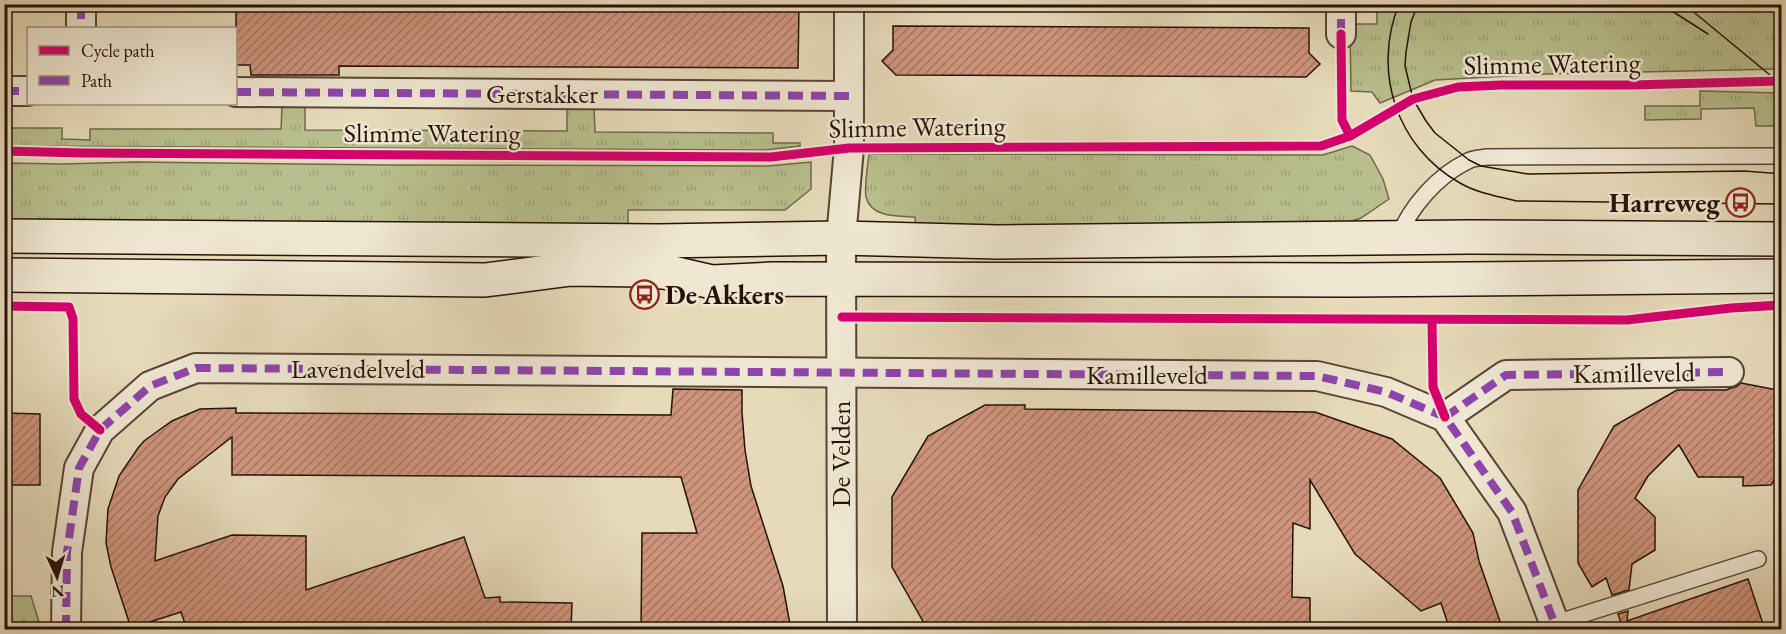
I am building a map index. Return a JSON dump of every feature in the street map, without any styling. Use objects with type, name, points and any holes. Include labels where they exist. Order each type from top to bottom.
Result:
[{"type":"street","points":[[81,4],[81,27]]},
{"type":"street","points":[[841,238],[849,148],[849,4]]},
{"type":"street","points":[[1341,4],[1341,34]]},
{"type":"street","points":[[4,91],[27,91]]},
{"type":"street","name":"Gerstakker","points":[[237,92],[849,96]]},
{"type":"street","points":[[4,236],[659,241],[841,238],[998,243],[1398,238],[1782,239]]},
{"type":"street","name":"De Velden","points":[[841,238],[842,630]]},
{"type":"street","points":[[4,275],[485,280],[571,269],[643,270],[673,273],[712,282],[772,279],[1351,280],[1782,276]]},
{"type":"street","name":"Lavendelveld","points":[[66,630],[67,552],[79,468],[100,430],[150,386],[196,368],[841,372]]},
{"type":"street","name":"Kamilleveld","points":[[841,372],[1317,376],[1386,392],[1445,417],[1506,375],[1729,372]]},
{"type":"street","points":[[1445,417],[1512,512],[1556,626]]},
{"type":"lane","points":[[1398,238],[1404,221],[1427,192],[1469,160],[1496,157],[1782,156]]},
{"type":"lane","points":[[1556,626],[1758,559]]},
{"type":"green space","points":[[1377,4],[1781,5],[1781,69],[1546,74],[1435,80],[1380,103],[1372,92],[1351,91],[1350,24],[1377,24]]},
{"type":"green space","points":[[1700,91],[1781,93],[1781,126],[1756,126],[1754,108],[1701,109],[1701,119],[1645,120],[1645,106],[1700,106]]},
{"type":"green space","points":[[282,105],[305,105],[305,130],[567,131],[567,106],[594,106],[595,132],[773,133],[773,143],[800,143],[800,146],[765,150],[5,146],[5,128],[62,128],[62,139],[90,140],[90,129],[281,129]]},
{"type":"green space","points":[[1352,146],[1370,155],[1383,179],[1389,199],[1361,218],[1330,228],[916,227],[915,217],[894,216],[879,212],[869,204],[866,197],[869,154],[1323,155]]},
{"type":"green space","points":[[811,162],[811,189],[785,210],[628,210],[628,229],[5,225],[5,163],[768,166]]},
{"type":"green space","points":[[4,596],[31,596],[41,629],[5,625]]},
{"type":"building","points":[[236,4],[799,4],[798,68],[339,66],[339,75],[251,75],[250,65],[237,65]]},
{"type":"building","points":[[893,26],[1309,28],[1309,53],[1320,64],[1306,77],[896,75],[882,61],[893,50]]},
{"type":"building","points":[[1741,383],[1782,391],[1782,467],[1771,485],[1743,486],[1743,477],[1698,477],[1679,445],[1648,476],[1635,498],[1655,517],[1655,550],[1632,564],[1629,590],[1612,595],[1606,578],[1592,587],[1578,563],[1578,490],[1614,426],[1677,390],[1726,390]]},
{"type":"building","points":[[673,389],[742,390],[745,450],[751,486],[783,586],[791,630],[641,630],[642,533],[697,533],[681,477],[232,475],[232,437],[178,479],[165,497],[158,516],[155,561],[232,535],[306,536],[306,590],[464,537],[485,598],[500,597],[500,602],[572,603],[571,630],[187,630],[181,612],[131,628],[111,567],[106,543],[108,509],[119,476],[138,448],[172,421],[200,409],[236,408],[236,413],[671,415]]},
{"type":"building","points":[[985,405],[1025,405],[1025,409],[1315,412],[1392,439],[1440,478],[1473,533],[1479,561],[1503,630],[1450,630],[1441,603],[1421,611],[1355,554],[1310,480],[1310,529],[1293,523],[1292,597],[1310,598],[1310,630],[928,630],[892,567],[892,497],[928,436]]},
{"type":"building","points":[[4,413],[40,414],[40,485],[4,485]]},
{"type":"building","points":[[1748,579],[1765,630],[1616,630],[1615,625],[1621,623],[1618,614],[1628,611],[1627,621]]},
{"type":"tram line","points":[[1399,4],[1391,29],[1388,55],[1395,105],[1405,128],[1420,149],[1438,168],[1460,183],[1487,194],[1516,201],[1782,204]]},
{"type":"tram line","points":[[1418,4],[1411,22],[1405,66],[1413,99],[1435,133],[1469,160],[1481,166],[1528,174],[1744,171],[1782,174]]},
{"type":"tram line","points":[[1661,4],[1708,34]]},
{"type":"tram line","points":[[1684,4],[1782,85]]},
{"type":"marked path","points":[[81,4],[81,27]]},
{"type":"marked path","points":[[1341,4],[1341,34]]},
{"type":"marked path","points":[[4,91],[27,91]]},
{"type":"marked path","points":[[237,92],[849,96]]},
{"type":"marked path","points":[[66,630],[67,552],[79,468],[100,430],[150,386],[196,368],[1317,376],[1386,392],[1445,417],[1512,512],[1557,630]]},
{"type":"marked path","points":[[1445,417],[1506,375],[1729,372]]},
{"type":"cycle path","points":[[1341,34],[1342,120],[1350,136]]},
{"type":"cycle path","name":"Slimme Watering","points":[[4,151],[771,157],[849,148],[1321,146],[1350,136],[1413,99],[1458,87],[1782,81]]},
{"type":"cycle path","points":[[842,317],[1627,320],[1731,308],[1782,305]]},
{"type":"cycle path","points":[[4,306],[69,307],[73,319],[74,399],[81,414],[100,430]]},
{"type":"cycle path","points":[[1432,320],[1433,387],[1445,417]]},
{"type":"place","name":"Harreweg","points":[[1741,203]]},
{"type":"place","name":"De Akkers","points":[[644,295]]}]
